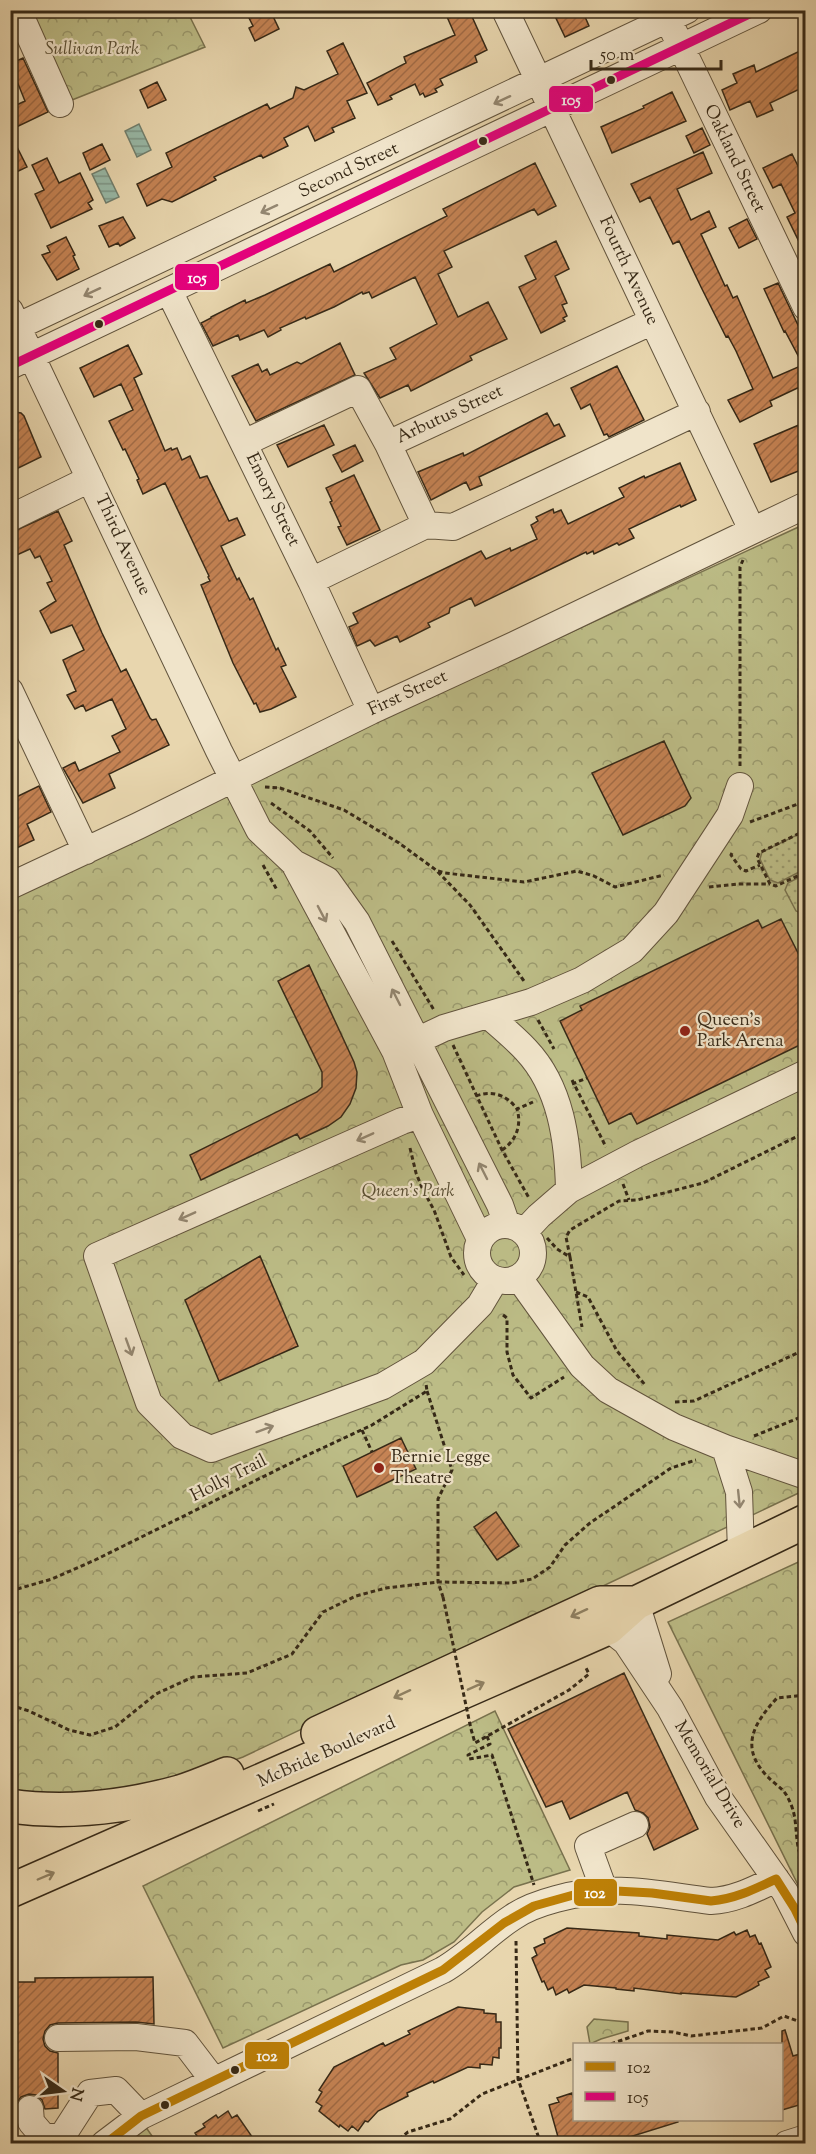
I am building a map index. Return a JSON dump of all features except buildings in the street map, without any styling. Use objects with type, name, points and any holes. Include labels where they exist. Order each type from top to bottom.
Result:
[{"type":"main road","name":"McBride Boulevard","points":[[10,1891],[608,1628],[636,1603],[806,1521]]},
{"type":"main road","name":"McBride Boulevard","points":[[10,1806],[87,1808],[120,1805],[181,1791],[256,1763],[600,1603],[636,1603]]},
{"type":"main road","points":[[10,1825],[60,1828],[104,1826],[134,1822],[211,1804]]},
{"type":"street","points":[[18,10],[60,104]]},
{"type":"street","name":"Fourth Avenue","points":[[505,10],[651,322],[697,412],[752,530]]},
{"type":"street","name":"Second Street","points":[[21,361],[553,110],[759,10]]},
{"type":"street","name":"Second Street","points":[[13,323],[540,82],[673,14]]},
{"type":"street","name":"Oakland Street","points":[[673,14],[681,47],[806,307]]},
{"type":"street","name":"Emory Street","points":[[169,291],[311,581],[371,711]]},
{"type":"street","name":"Arbutus Street","points":[[244,443],[358,389],[388,444],[651,322]]},
{"type":"street","name":"Third Avenue","points":[[13,323],[21,361],[90,479],[259,830],[294,862]]},
{"type":"street","points":[[311,581],[426,525],[453,527],[697,412]]},
{"type":"street","points":[[388,444],[426,525]]},
{"type":"street","points":[[10,518],[90,479]]},
{"type":"street","name":"First Street","points":[[10,886],[87,851],[371,711],[806,505]]},
{"type":"street","points":[[10,691],[87,851]]},
{"type":"street","points":[[395,1051],[444,1028],[531,1002],[582,980],[632,950],[666,913],[730,815],[740,786]]},
{"type":"street","points":[[294,862],[327,880],[357,922],[500,1205],[526,1231],[532,1245],[533,1260],[525,1274],[507,1279],[486,1275],[477,1258],[480,1239],[492,1228],[526,1231]]},
{"type":"street","points":[[294,862],[395,1051],[420,1115],[480,1239]]},
{"type":"street","points":[[488,1015],[527,1051],[541,1071],[556,1101],[566,1140],[569,1190]]},
{"type":"street","points":[[526,1231],[539,1216],[569,1190],[637,1154],[806,1073]]},
{"type":"street","points":[[420,1115],[97,1256],[149,1402],[182,1436],[211,1449],[383,1386],[424,1362],[507,1279]]},
{"type":"street","points":[[507,1279],[582,1366],[608,1389],[715,1452],[806,1476]]},
{"type":"street","points":[[715,1452],[740,1492],[741,1552]]},
{"type":"street","name":"Memorial Drive","points":[[636,1603],[670,1708]]},
{"type":"street","name":"Memorial Drive","points":[[608,1628],[626,1642],[670,1708],[718,1797],[776,1879],[795,1909],[806,1933]]},
{"type":"street","points":[[604,1890],[588,1846],[635,1825]]},
{"type":"street","points":[[104,2144],[141,2116],[443,1970],[466,1955],[515,1915],[540,1904],[577,1893],[604,1890],[641,1891],[711,1901],[736,1897],[776,1879]]},
{"type":"street","points":[[58,2038],[136,2037],[185,2043],[214,2081]]},
{"type":"street","points":[[30,2109],[31,2122],[43,2136],[61,2138],[90,2094],[116,2090],[141,2116]]},
{"type":"street","points":[[787,2144],[806,2138]]},
{"type":"path","points":[[740,786],[740,567],[743,558]]},
{"type":"path","points":[[260,787],[280,788],[344,810],[399,843],[436,870],[470,904],[524,981]]},
{"type":"path","points":[[746,824],[806,801]]},
{"type":"path","points":[[770,884],[757,858],[759,853],[806,830]]},
{"type":"path","points":[[731,855],[741,869],[746,871],[760,865]]},
{"type":"path","points":[[436,870],[524,882],[577,872],[594,876],[615,887],[690,876],[695,890],[722,885],[770,884],[776,886],[806,872]]},
{"type":"path","points":[[449,1038],[502,1150],[530,1200]]},
{"type":"path","points":[[574,1084],[608,1151]]},
{"type":"path","points":[[502,1150],[511,1142],[518,1129],[517,1109]]},
{"type":"path","points":[[582,1332],[566,1238],[570,1230],[619,1201],[703,1183],[806,1132]]},
{"type":"path","points":[[409,1142],[416,1173],[423,1190],[434,1210],[451,1257],[464,1275]]},
{"type":"path","points":[[622,1182],[630,1200]]},
{"type":"path","points":[[518,1196],[526,1192]]},
{"type":"path","points":[[526,1231],[570,1257]]},
{"type":"path","points":[[576,1292],[588,1297],[617,1351],[649,1388]]},
{"type":"path","points":[[503,1315],[507,1318],[507,1352],[513,1375],[531,1398],[570,1374]]},
{"type":"path","points":[[667,1399],[676,1402],[694,1401],[806,1349]]},
{"type":"path","points":[[424,1362],[427,1391],[452,1470],[438,1499],[438,1582],[475,1743],[569,1690]]},
{"type":"path","name":"Holly Trail","points":[[10,1591],[52,1579],[95,1560],[362,1430],[427,1391]]},
{"type":"path","points":[[750,1438],[806,1415]]},
{"type":"path","points":[[362,1430],[372,1452]]},
{"type":"path","points":[[10,1705],[29,1711],[69,1731],[90,1735],[115,1726],[156,1694],[193,1677],[247,1673],[292,1654],[323,1612],[356,1596],[386,1588],[438,1582],[511,1583],[532,1579],[549,1567],[565,1545],[590,1522],[622,1503],[671,1468],[715,1452]]},
{"type":"path","points":[[806,1695],[777,1698],[758,1720],[753,1732],[752,1748],[759,1766],[767,1776],[784,1789],[793,1810],[797,1849],[806,1866]]},
{"type":"path","points":[[487,1736],[490,1744],[468,1755],[469,1759],[492,1755],[535,1889]]},
{"type":"path","points":[[515,1915],[518,2079],[541,2144]]},
{"type":"path","points":[[614,2043],[648,2031],[672,2031],[691,2036],[762,2028],[784,2016],[806,2024]]},
{"type":"path","points":[[393,2144],[408,2132],[450,2119],[482,2094],[573,2058]]},
{"type":"green space","name":"Sullivan Park","points":[[31,11],[187,11],[205,47],[72,100]]},
{"type":"green space","name":"Queen's Park","points":[[805,524],[805,1490],[243,1757],[160,1787],[79,1798],[11,1795],[11,895],[258,777]]},
{"type":"green space","points":[[801,833],[805,834],[805,869],[778,883],[770,880],[760,859],[762,852]]},
{"type":"green space","points":[[805,874],[805,913],[803,914],[796,911],[785,890],[788,883]]},
{"type":"green space","points":[[805,1559],[805,1899],[668,1622]]},
{"type":"green space","points":[[495,1711],[570,1870],[514,1887],[482,1912],[454,1942],[423,1960],[401,1965],[223,2048],[143,1886]]},
{"type":"green space","points":[[594,2019],[628,2022],[628,2031],[592,2043],[590,2043],[587,2027]]},
{"type":"green space","points":[[145,2126],[157,2143],[120,2144]]},
{"type":"shaded area","points":[[139,124],[151,150],[137,157],[125,131]]},
{"type":"shaded area","points":[[105,168],[119,197],[106,203],[92,174]]},
{"type":"transit line","name":"105","points":[[10,366],[758,10]]},
{"type":"transit line","name":"102","points":[[776,1879],[806,1932]]},
{"type":"transit line","name":"102","points":[[105,2144],[141,2116],[443,1970],[504,1923],[534,1906],[577,1894],[616,1891],[720,1900],[737,1896],[776,1879]]},
{"type":"place","name":"Queen's Park Arena","points":[[685,1031]]},
{"type":"place","name":"Bernie Legge Theatre","points":[[379,1468]]}]
